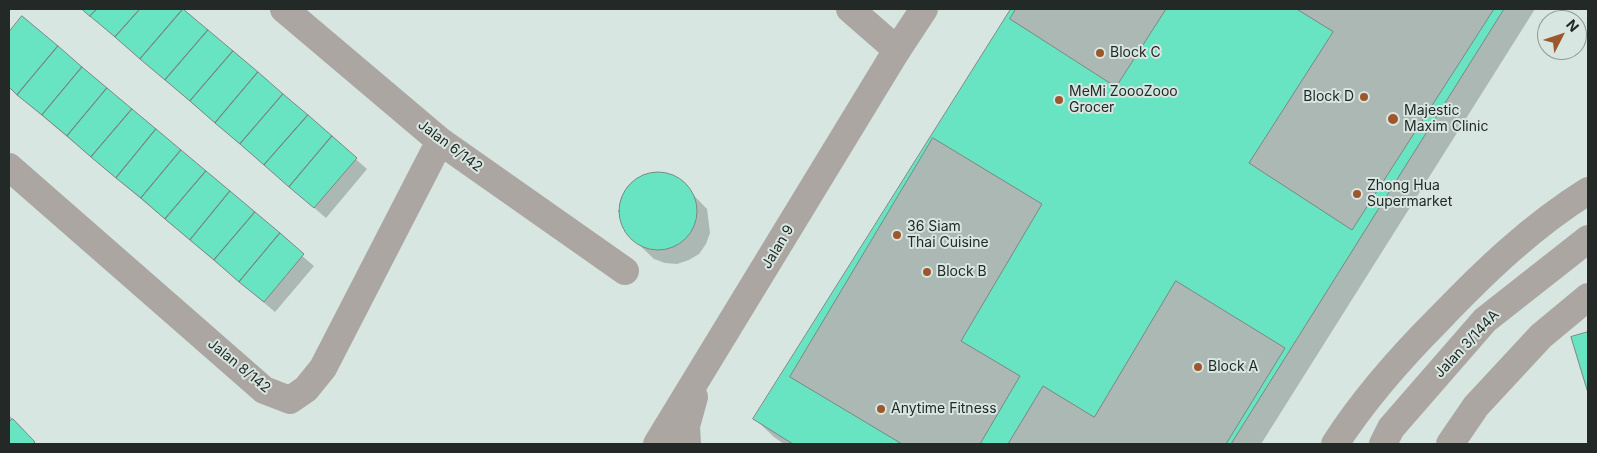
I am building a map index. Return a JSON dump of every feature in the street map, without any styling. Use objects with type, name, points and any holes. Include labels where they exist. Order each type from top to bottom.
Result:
[{"type":"street","name":"Jalan 6/142","points":[[284,9],[440,141],[625,270]]},
{"type":"street","points":[[850,9],[898,50]]},
{"type":"street","name":"Jalan 9","points":[[658,444],[924,9]]},
{"type":"street","name":"Jalan 8/142","points":[[9,167],[264,390],[290,400],[306,389],[323,368],[440,141]]},
{"type":"street","points":[[1335,444],[1401,358],[1480,275],[1510,248],[1588,191]]},
{"type":"street","name":"Jalan 3/144A","points":[[1383,444],[1391,428],[1485,320],[1588,239]]},
{"type":"street","points":[[1450,444],[1476,406],[1541,336],[1588,297]]},
{"type":"street","points":[[687,444],[686,426],[700,374]]},
{"type":"building","points":[[82,9],[97,9],[90,16]]},
{"type":"building","points":[[97,9],[140,9],[115,37],[90,16]]},
{"type":"building","points":[[140,9],[183,9],[140,59],[115,37]]},
{"type":"building","points":[[183,9],[208,30],[165,80],[140,59]]},
{"type":"building","points":[[1011,9],[1504,9],[1231,444],[793,444],[753,419]]},
{"type":"building","name":"Block C","points":[[1016,9],[1166,9],[1116,87],[1010,19]]},
{"type":"building","name":"Block D","points":[[1297,9],[1494,9],[1352,230],[1249,163],[1333,32]]},
{"type":"building","points":[[22,16],[58,46],[17,95],[9,87],[9,32]]},
{"type":"building","points":[[208,30],[233,51],[190,101],[165,80]]},
{"type":"building","points":[[58,46],[82,67],[42,115],[17,95]]},
{"type":"building","points":[[233,51],[258,72],[215,123],[190,101]]},
{"type":"building","points":[[82,67],[107,88],[67,136],[42,115]]},
{"type":"building","points":[[258,72],[283,94],[240,144],[215,123]]},
{"type":"building","points":[[107,88],[132,109],[91,157],[67,136]]},
{"type":"building","points":[[283,94],[308,115],[264,165],[240,144]]},
{"type":"building","points":[[132,109],[156,129],[116,178],[91,157]]},
{"type":"building","points":[[308,115],[332,136],[289,187],[264,165]]},
{"type":"building","points":[[156,129],[181,150],[141,198],[116,178]]},
{"type":"building","points":[[332,136],[357,158],[314,208],[289,187]]},
{"type":"building","name":"Block B","points":[[933,138],[1042,204],[961,341],[1020,376],[980,444],[902,444],[790,377]]},
{"type":"building","points":[[181,150],[206,171],[165,219],[141,198]]},
{"type":"building","points":[[206,171],[230,191],[190,240],[165,219]]},
{"type":"building","points":[[658,172],[673,175],[686,183],[694,196],[697,211],[694,226],[686,239],[673,247],[658,250],[643,247],[630,239],[622,226],[619,211],[622,196],[630,183],[643,175]]},
{"type":"building","points":[[230,191],[255,212],[214,260],[190,240]]},
{"type":"building","points":[[255,212],[280,233],[239,282],[214,260]]},
{"type":"building","points":[[280,233],[304,254],[264,302],[239,282]]},
{"type":"building","name":"Block A","points":[[1176,281],[1285,348],[1226,444],[1008,444],[1043,386],[1094,417]]},
{"type":"building","points":[[1588,332],[1588,393],[1571,337]]},
{"type":"building","points":[[13,419],[35,442],[33,444],[9,444],[9,422]]},
{"type":"place","name":"Block C","points":[[1100,53]]},
{"type":"place","name":"Block D","points":[[1364,97]]},
{"type":"place","name":"MeMi ZoooZooo Grocer","points":[[1059,100]]},
{"type":"place","name":"Majestic Maxim Clinic","points":[[1393,119]]},
{"type":"place","name":"Zhong Hua Supermarket","points":[[1357,194]]},
{"type":"place","name":"36 Siam Thai Cuisine","points":[[897,235]]},
{"type":"place","name":"Block B","points":[[927,272]]},
{"type":"place","name":"Block A","points":[[1198,367]]},
{"type":"place","name":"Anytime Fitness","points":[[881,409]]}]
